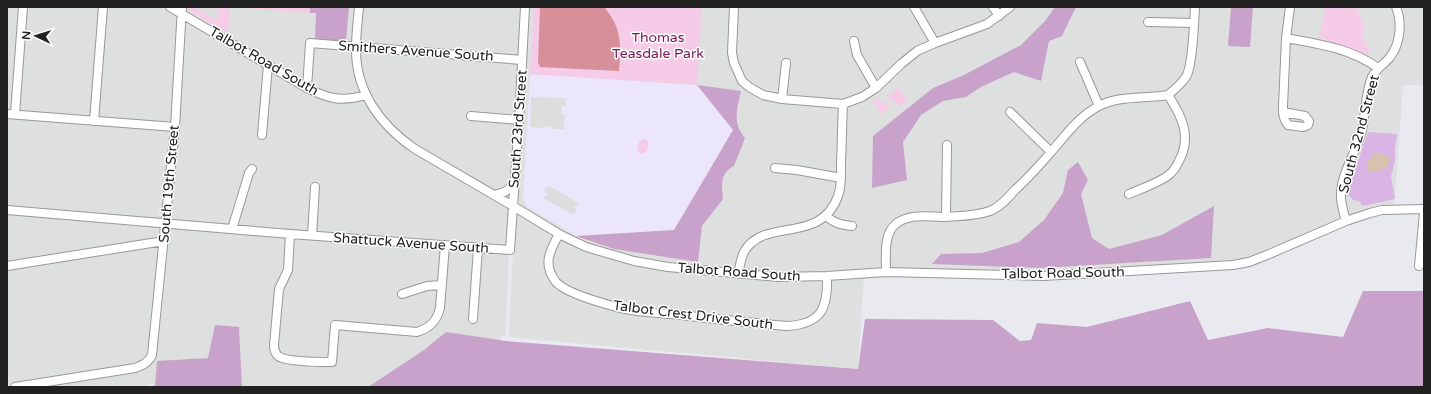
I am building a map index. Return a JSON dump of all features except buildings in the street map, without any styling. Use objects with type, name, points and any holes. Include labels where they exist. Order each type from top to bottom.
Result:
[{"type":"street","points":[[23,7],[11,114],[175,127]]},
{"type":"street","points":[[94,121],[103,7]]},
{"type":"street","name":"Talbot Road South","points":[[170,7],[182,10],[268,65],[322,96],[352,99],[366,95],[379,117],[401,140],[559,234],[586,247],[634,261],[668,267],[778,277],[827,276],[886,272],[1043,276],[1233,266],[1267,255],[1346,221],[1382,210],[1424,208]]},
{"type":"street","points":[[359,7],[356,61],[366,95]]},
{"type":"street","name":"South 23rd Street","points":[[510,250],[525,7]]},
{"type":"street","points":[[734,7],[732,44],[734,63],[742,81],[763,95],[782,99],[843,104],[862,97],[876,88],[906,60],[917,52],[934,43],[987,24],[1010,7]]},
{"type":"street","points":[[914,7],[934,43]]},
{"type":"street","points":[[993,7],[999,16]]},
{"type":"street","points":[[886,272],[887,244],[889,235],[892,228],[897,223],[913,216],[946,217],[972,215],[990,211],[1001,205],[1068,132],[1099,106],[1125,98],[1153,98],[1168,95],[1182,82],[1187,74],[1190,63],[1195,7]]},
{"type":"street","points":[[1283,112],[1286,38],[1290,7]]},
{"type":"street","name":"South 32nd Street","points":[[1346,221],[1341,195],[1345,176],[1360,140],[1367,95],[1372,77],[1378,68],[1390,57],[1394,50],[1400,26],[1396,7]]},
{"type":"street","name":"South 19th Street","points":[[15,387],[135,368],[143,365],[152,355],[175,127],[182,10]]},
{"type":"street","points":[[1148,22],[1194,23]]},
{"type":"street","points":[[1286,38],[1334,47],[1358,55],[1378,68]]},
{"type":"street","points":[[854,41],[857,55],[876,88]]},
{"type":"street","name":"Smithers Avenue South","points":[[307,88],[310,43],[522,60]]},
{"type":"street","points":[[1080,62],[1099,106]]},
{"type":"street","points":[[782,99],[786,63]]},
{"type":"street","points":[[262,135],[268,65]]},
{"type":"street","points":[[1129,194],[1165,178],[1172,173],[1183,155],[1186,143],[1185,133],[1177,109],[1168,95]]},
{"type":"street","points":[[738,273],[744,253],[750,244],[759,238],[778,231],[800,228],[812,224],[826,216],[834,206],[839,194],[841,178],[843,104]]},
{"type":"street","points":[[1010,112],[1051,152]]},
{"type":"street","points":[[471,116],[519,120]]},
{"type":"street","points":[[946,217],[948,145]]},
{"type":"street","points":[[775,168],[797,170],[841,178]]},
{"type":"street","points":[[232,229],[249,172],[252,169]]},
{"type":"street","points":[[494,195],[504,192],[512,187],[515,181]]},
{"type":"street","points":[[312,235],[315,187]]},
{"type":"street","name":"Shattuck Avenue South","points":[[7,210],[166,222],[290,234],[510,250]]},
{"type":"street","points":[[1419,266],[1424,213]]},
{"type":"street","points":[[826,216],[833,222],[852,226]]},
{"type":"street","points":[[290,234],[288,270],[279,289],[274,345],[275,352],[278,356],[287,360],[332,362],[335,325],[417,332],[424,330],[434,322],[438,316],[445,245]]},
{"type":"street","name":"Talbot Crest Drive South","points":[[559,234],[548,258],[552,276],[557,283],[564,289],[583,297],[621,308],[796,326],[814,319],[821,312],[826,302],[827,276]]},
{"type":"street","points":[[7,266],[164,241]]},
{"type":"street","points":[[473,319],[478,248]]},
{"type":"street","points":[[402,294],[427,286],[442,285]]},
{"type":"shaded area","points":[[7,7],[1424,7],[1424,85],[1403,85],[1394,210],[1371,214],[1236,263],[1099,274],[864,274],[858,369],[509,337],[513,251],[509,250],[505,336],[501,335],[498,387],[162,387],[147,383],[146,387],[7,387]]},
{"type":"shaded area","points":[[198,7],[212,7],[222,13],[217,15],[217,20],[198,10]]},
{"type":"shaded area","points":[[310,7],[349,7],[346,41],[315,40],[316,13],[310,13]]},
{"type":"shaded area","points":[[540,7],[604,7],[614,22],[619,37],[619,71],[540,67],[538,62]]},
{"type":"shaded area","points":[[1055,7],[1076,7],[1062,36],[1049,41],[1041,81],[1014,72],[981,87],[966,97],[943,101],[921,115],[903,142],[907,180],[872,188],[873,136],[933,88],[964,75],[1021,45],[1045,21]]},
{"type":"shaded area","points":[[1231,7],[1253,7],[1250,47],[1228,46]]},
{"type":"shaded area","points":[[530,74],[697,85],[738,125],[677,231],[576,236],[526,206],[523,197]]},
{"type":"shaded area","points":[[697,85],[741,91],[737,110],[737,121],[738,127],[745,138],[734,166],[729,169],[722,180],[723,199],[702,226],[698,262],[614,249],[576,236],[674,230],[733,130]]},
{"type":"shaded area","points":[[531,97],[566,98],[566,106],[561,106],[561,114],[565,114],[564,129],[553,129],[553,127],[546,126],[545,128],[530,127]]},
{"type":"shaded area","points":[[1368,132],[1397,134],[1395,161],[1391,176],[1395,199],[1362,206],[1360,202],[1352,199],[1347,193]]},
{"type":"shaded area","points":[[1375,153],[1389,156],[1389,163],[1387,167],[1377,171],[1367,171],[1367,161],[1371,159],[1372,155]]},
{"type":"shaded area","points":[[1078,162],[1088,180],[1081,194],[1092,238],[1109,249],[1162,235],[1214,206],[1211,258],[1041,268],[932,264],[941,254],[982,253],[1019,242],[1044,220],[1063,193],[1068,170]]},
{"type":"shaded area","points":[[550,186],[580,204],[574,207],[577,211],[572,214],[543,198],[548,195],[544,189]]},
{"type":"shaded area","points":[[1363,291],[1424,291],[1424,387],[368,387],[424,350],[446,332],[506,341],[858,369],[865,319],[993,320],[1020,341],[1031,340],[1037,323],[1087,327],[1190,301],[1208,340],[1268,328],[1343,337]]},
{"type":"shaded area","points":[[215,325],[239,327],[242,387],[155,387],[157,361],[208,358]]},
{"type":"green space","points":[[190,7],[230,7],[228,34],[190,11]]},
{"type":"green space","points":[[233,7],[310,7],[310,13]]},
{"type":"green space","name":"Thomas Teasdale Park","points":[[534,7],[702,7],[697,85],[530,74]]},
{"type":"green space","points":[[1326,7],[1356,7],[1363,23],[1363,40],[1371,50],[1367,54],[1319,37]]},
{"type":"green space","points":[[899,88],[908,101],[900,106],[887,96]]},
{"type":"green space","points":[[877,97],[882,102],[890,104],[882,115],[872,100]]},
{"type":"green space","points":[[644,139],[647,140],[649,144],[647,151],[643,154],[639,153],[637,149],[639,142]]}]
